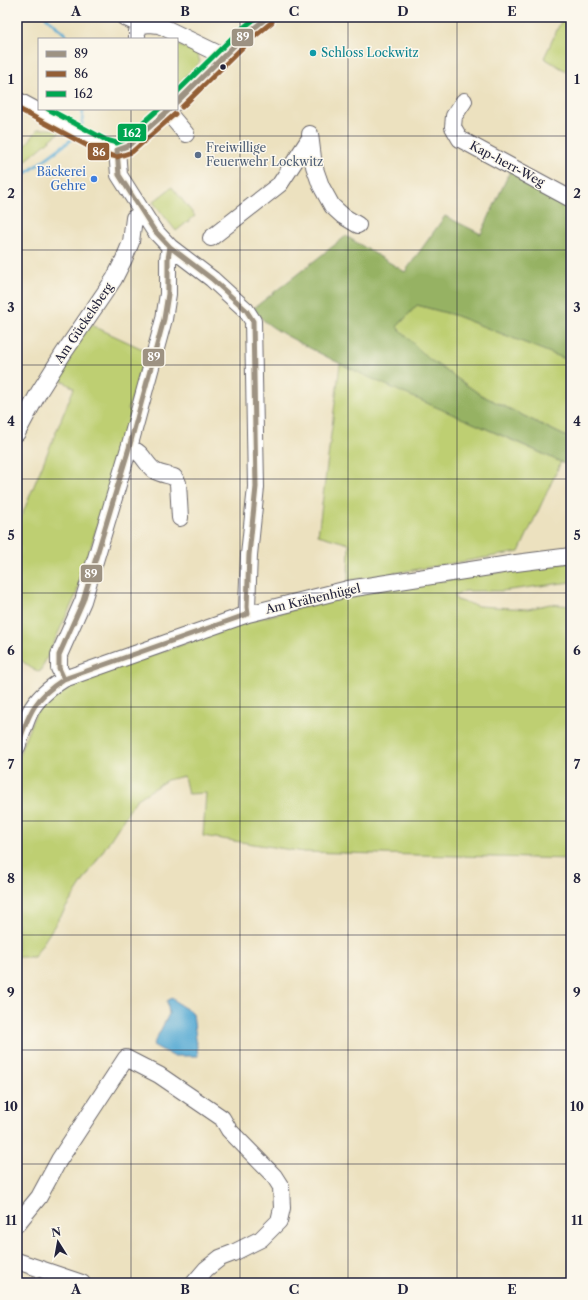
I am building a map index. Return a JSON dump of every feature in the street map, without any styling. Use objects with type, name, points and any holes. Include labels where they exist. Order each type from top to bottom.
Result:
[{"type":"street","points":[[124,17],[139,27],[150,24],[159,25],[223,56]]},
{"type":"street","points":[[178,100],[244,36],[268,17]]},
{"type":"street","points":[[17,100],[110,150],[117,150],[128,146],[168,110]]},
{"type":"street","name":"Kap-herr-Weg","points":[[464,101],[454,116],[452,127],[460,139],[571,198]]},
{"type":"street","points":[[171,110],[186,134]]},
{"type":"street","points":[[211,238],[280,184],[309,132],[314,166],[321,186],[332,206],[342,216],[358,225]]},
{"type":"street","points":[[117,150],[119,175],[154,230],[170,247],[212,279],[246,310],[253,321],[256,487],[249,555],[248,614]]},
{"type":"street","name":"Am Gückelsberg","points":[[17,433],[63,354],[114,279],[131,242],[134,218],[142,213]]},
{"type":"street","points":[[64,679],[59,668],[59,655],[83,601],[129,448],[164,319],[168,294],[168,259],[170,247]]},
{"type":"street","points":[[129,448],[136,449],[156,472],[174,477],[178,483],[180,518]]},
{"type":"street","name":"Am Krähenhügel","points":[[17,747],[30,711],[52,686],[64,679],[248,614],[348,589],[571,556]]},
{"type":"street","points":[[17,1224],[39,1197],[59,1160],[126,1058],[159,1075],[222,1118],[229,1130],[274,1176],[281,1188],[282,1208],[279,1221],[261,1239],[220,1258],[206,1269],[194,1283]]},
{"type":"street","points":[[17,1261],[82,1283]]},
{"type":"green space","points":[[563,17],[571,17],[571,74],[544,58]]},
{"type":"green space","points":[[178,45],[197,52],[200,62],[178,84]]},
{"type":"green space","points":[[38,129],[56,129],[61,131],[17,168],[17,149],[26,145]]},
{"type":"green space","points":[[510,171],[571,202],[571,361],[454,315],[417,305],[397,327],[429,359],[481,395],[571,439],[571,467],[335,361],[275,329],[257,314],[254,308],[346,236],[405,272],[445,216],[481,234]]},
{"type":"green space","points":[[172,187],[195,216],[176,231],[153,202]]},
{"type":"green space","points":[[417,305],[454,315],[571,361],[571,439],[481,395],[429,359],[397,327]]},
{"type":"green space","points":[[89,324],[149,352],[128,409],[132,411],[125,437],[76,595],[40,672],[31,668],[17,657],[17,527],[74,388],[56,377]]},
{"type":"green space","points":[[340,364],[561,462],[519,552],[348,581],[349,544],[318,535]]},
{"type":"green space","points":[[571,562],[571,582],[502,591],[465,591],[454,596],[457,600],[478,606],[528,609],[550,604],[571,606],[571,859],[304,852],[203,836],[206,793],[188,794],[184,776],[167,780],[136,800],[34,957],[17,957],[17,763],[22,746],[37,710],[63,686],[247,622],[350,594]]},
{"type":"water","points":[[172,998],[193,1013],[198,1056],[173,1056],[153,1045],[169,1014],[167,1001]]},
{"type":"waterway","points":[[46,17],[67,38]]},
{"type":"waterway","points":[[79,127],[82,124],[83,110]]},
{"type":"waterway","points":[[17,180],[71,140],[74,135]]},
{"type":"transit line","name":"162","points":[[178,91],[239,31],[257,17]]},
{"type":"transit line","name":"89","points":[[178,101],[244,36],[268,17]]},
{"type":"transit line","name":"86","points":[[182,107],[249,41],[272,22]]},
{"type":"transit line","name":"86","points":[[17,108],[101,153],[117,157],[132,152],[175,114]]},
{"type":"transit line","name":"162","points":[[50,110],[106,140],[117,143],[124,140],[158,110]]},
{"type":"transit line","name":"89","points":[[117,150],[128,146],[169,110]]},
{"type":"transit line","name":"89","points":[[17,747],[33,708],[45,693],[64,679],[248,614],[249,555],[256,487],[253,321],[246,310],[212,279],[170,247],[154,230],[119,175],[117,150]]},
{"type":"transit line","name":"89","points":[[64,679],[59,668],[59,655],[83,601],[129,448],[164,319],[168,294],[168,259],[170,247]]},
{"type":"place","name":"Schloss Lockwitz","points":[[313,53]]},
{"type":"place","name":"Freiwillige Feuerwehr Lockwitz","points":[[198,155]]},
{"type":"place","name":"Bäckerei Gehre","points":[[94,179]]}]
